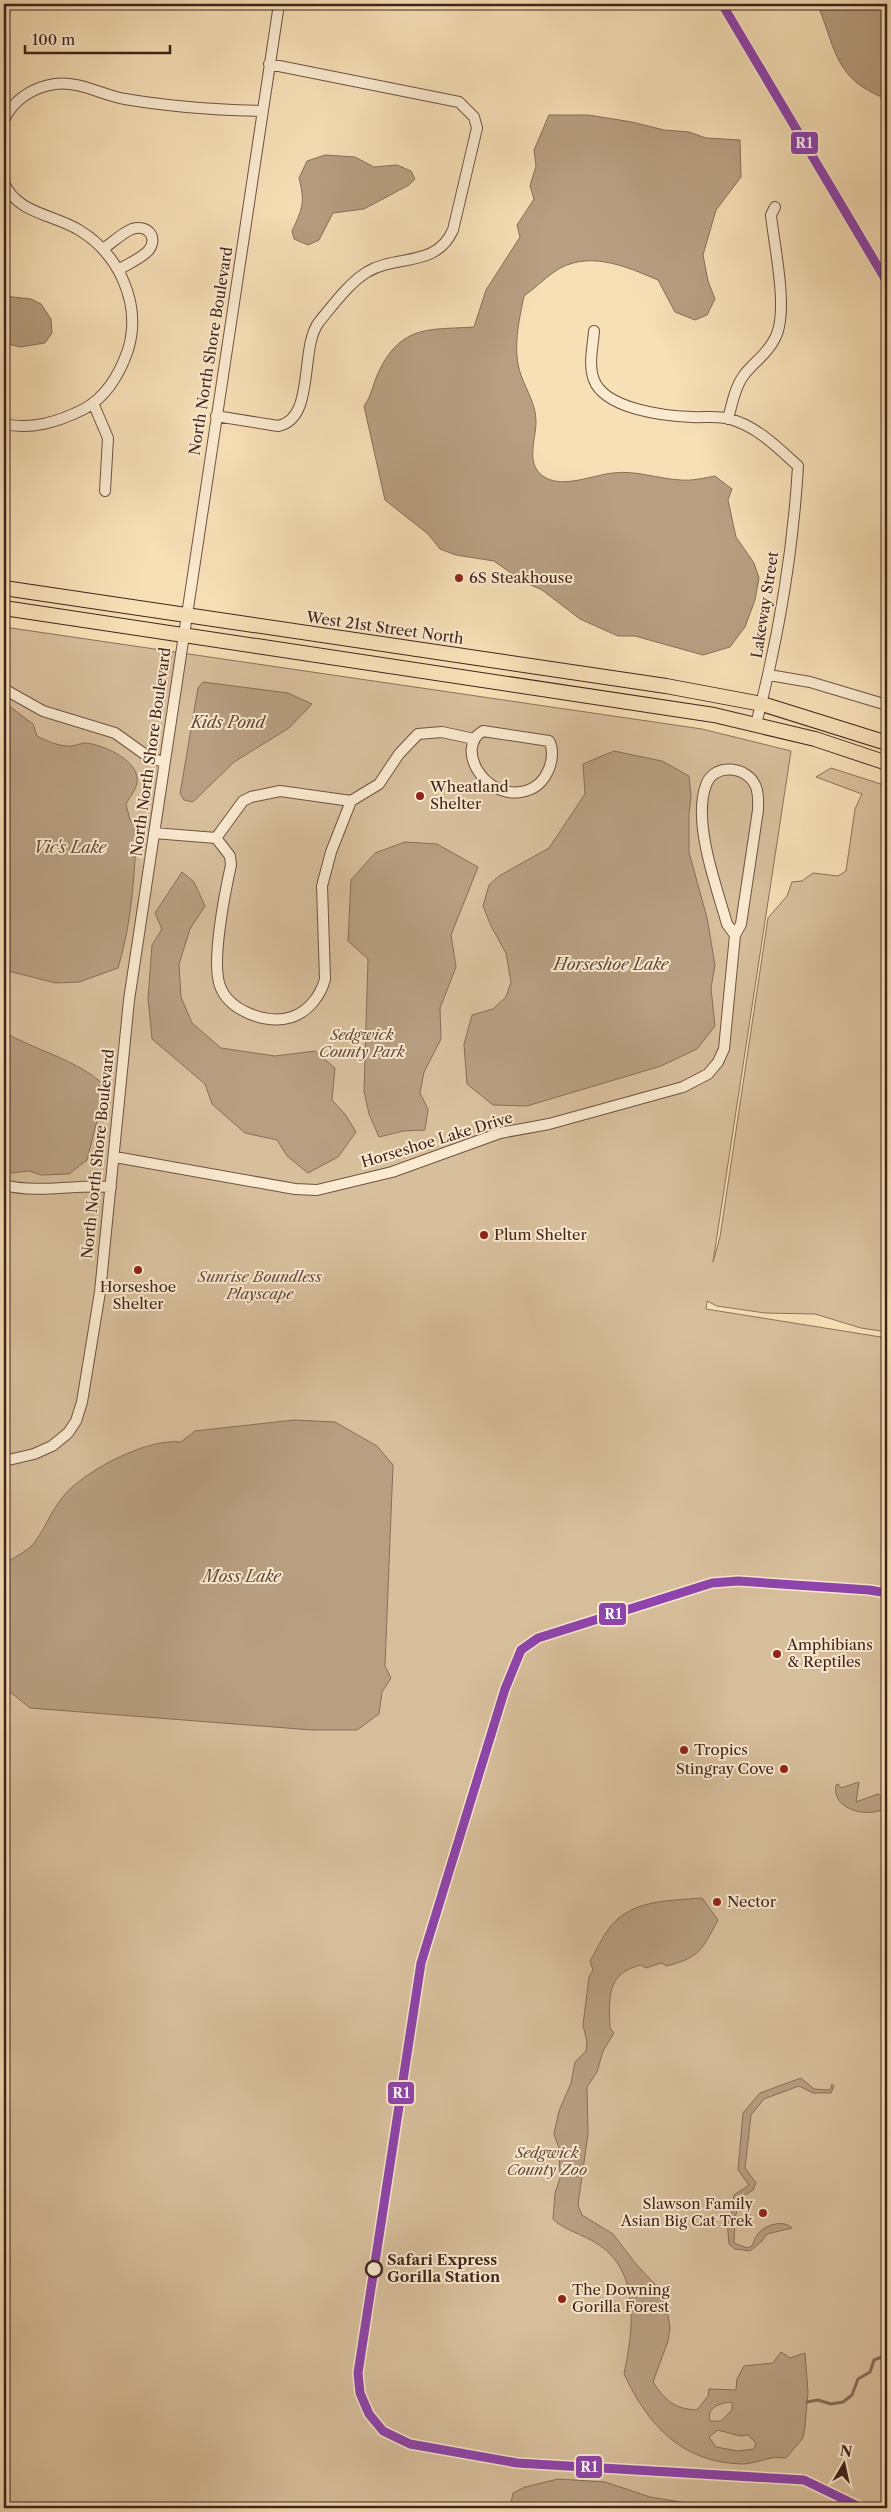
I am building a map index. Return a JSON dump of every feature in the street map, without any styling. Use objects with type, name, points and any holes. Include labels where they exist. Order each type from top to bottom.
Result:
[{"type":"main road","name":"West 21st Street North","points":[[4,588],[666,686],[762,704],[887,743]]},
{"type":"main road","points":[[4,608],[638,702],[756,724],[887,763]]},
{"type":"street","name":"North North Shore Boulevard","points":[[4,1461],[34,1454],[52,1446],[68,1433],[80,1411],[100,1292],[115,1157],[129,1000],[279,4]]},
{"type":"street","points":[[216,416],[278,426],[286,425],[296,417],[300,406],[312,336],[318,324],[354,282],[368,272],[383,266],[429,255],[439,250],[448,241],[477,128],[474,117],[459,102],[269,64]]},
{"type":"street","points":[[4,120],[8,110],[23,97],[36,88],[56,84],[81,86],[122,98],[151,103],[208,110],[262,111]]},
{"type":"street","points":[[4,183],[27,209],[79,230],[103,249],[118,270],[130,299],[132,318],[131,340],[116,377],[106,391],[93,403],[73,415],[44,425],[4,424]]},
{"type":"street","points":[[594,331],[592,369],[594,380],[605,396],[614,402],[687,417],[717,416],[728,418],[738,385],[747,371],[769,350],[780,329],[781,305],[771,215],[775,208]]},
{"type":"street","points":[[103,249],[132,229],[145,228],[150,232],[153,238],[150,249],[118,270]]},
{"type":"street","points":[[93,403],[108,438],[105,491]]},
{"type":"street","name":"Lakeway Street","points":[[728,418],[765,436],[798,466],[769,675],[756,724]]},
{"type":"street","points":[[769,675],[852,693],[887,705]]},
{"type":"street","points":[[4,689],[43,711],[114,734],[150,758],[164,762]]},
{"type":"street","points":[[483,731],[549,741],[552,746],[550,768],[544,778],[530,790],[510,793],[501,792],[485,782],[480,774],[472,746],[474,739],[483,731]]},
{"type":"street","points":[[154,833],[216,838],[230,856],[231,865],[220,936],[220,986],[226,997],[239,1009],[280,1020],[293,1017],[314,1001],[322,990],[326,978],[322,886],[331,852],[351,801],[380,784],[399,754],[418,734],[442,732],[474,739]]},
{"type":"street","name":"Horseshoe Lake Drive","points":[[115,1157],[286,1188],[317,1190],[392,1172],[500,1134],[549,1124],[682,1087],[708,1074],[718,1062],[724,1049],[735,935],[741,924],[758,800],[756,787],[752,779],[741,771],[733,769],[718,772],[710,777],[704,792],[703,816],[706,848],[727,924],[735,935]]},
{"type":"street","points":[[216,838],[243,801],[251,796],[280,791],[351,801]]},
{"type":"street","points":[[4,1185],[26,1190],[92,1186],[112,1187]]},
{"type":"green space","points":[[4,627],[702,729],[791,751],[713,1262],[720,1237],[768,918],[787,896],[792,882],[802,881],[813,873],[838,876],[846,871],[855,809],[862,794],[816,777],[831,768],[887,786],[887,1332],[861,1328],[815,1314],[765,1313],[717,1306],[707,1301],[706,1309],[887,1338],[887,2508],[4,2508]]},
{"type":"water","points":[[817,4],[887,4],[887,98],[866,89],[847,72],[835,51]]},
{"type":"water","points":[[549,115],[588,115],[632,122],[664,130],[689,132],[706,138],[740,140],[741,177],[716,210],[703,255],[708,281],[715,299],[707,315],[695,320],[675,312],[658,280],[606,262],[580,262],[567,265],[554,272],[524,296],[518,325],[517,346],[518,366],[536,416],[533,460],[539,473],[546,478],[562,482],[622,472],[685,480],[715,476],[732,489],[728,500],[736,537],[754,563],[759,578],[755,600],[745,627],[730,647],[703,655],[635,636],[618,636],[580,619],[542,590],[522,581],[494,561],[456,555],[440,549],[428,534],[385,500],[364,406],[369,398],[377,375],[388,356],[397,345],[408,337],[419,332],[431,330],[474,327],[486,290],[520,237],[517,225],[534,199],[530,186],[536,166],[534,150]]},
{"type":"water","points":[[325,155],[355,157],[374,167],[397,165],[411,171],[415,179],[409,185],[364,209],[333,213],[319,240],[308,245],[294,239],[292,231],[302,205],[299,178],[307,161]]},
{"type":"water","points":[[4,296],[31,299],[41,304],[51,319],[52,333],[45,343],[20,347],[4,343]]},
{"type":"water","name":"Kids Pond","points":[[203,682],[288,693],[312,704],[289,728],[234,762],[193,802],[184,800],[180,794],[198,688]]},
{"type":"water","name":"Vic's Lake","points":[[4,702],[33,724],[37,736],[63,745],[72,746],[86,743],[102,747],[127,761],[137,775],[136,786],[126,804],[130,820],[137,828],[133,882],[123,951],[118,968],[79,982],[56,983],[4,970]]},
{"type":"water","name":"Horseshoe Lake","points":[[614,751],[662,761],[689,776],[691,796],[689,852],[707,918],[715,965],[711,988],[715,1026],[697,1049],[661,1066],[527,1106],[493,1105],[467,1084],[464,1044],[472,1015],[493,1009],[506,997],[511,982],[506,953],[491,926],[483,906],[489,885],[499,876],[549,848],[585,794],[583,764]]},
{"type":"water","points":[[405,842],[437,844],[478,867],[451,935],[456,967],[440,1008],[441,1039],[424,1072],[420,1093],[428,1109],[425,1130],[403,1131],[379,1137],[369,1114],[364,1091],[368,959],[348,941],[351,880],[375,853]]},
{"type":"water","points":[[182,872],[194,882],[205,906],[190,929],[179,964],[181,997],[192,1023],[221,1048],[275,1056],[315,1051],[335,1068],[332,1100],[345,1114],[356,1132],[338,1157],[308,1173],[287,1156],[277,1140],[245,1133],[212,1104],[205,1084],[152,1039],[148,998],[152,945],[162,929],[155,913]]},
{"type":"water","points":[[4,1032],[81,1068],[103,1084],[103,1097],[87,1160],[69,1174],[41,1175],[29,1171],[11,1173],[4,1170]]},
{"type":"water","name":"Moss Lake","points":[[294,1420],[335,1422],[377,1446],[393,1465],[385,1666],[391,1678],[382,1692],[379,1714],[357,1730],[312,1730],[30,1708],[4,1687],[4,1564],[35,1542],[68,1491],[91,1473],[121,1456],[153,1445],[181,1442],[195,1431]]},
{"type":"water","points":[[859,1782],[856,1802],[878,1794],[885,1798],[882,1803],[885,1806],[887,1804],[887,1807],[880,1811],[863,1812],[846,1807],[836,1794],[836,1785],[838,1784],[841,1788]]},
{"type":"water","points":[[702,1898],[718,1920],[704,1945],[694,1955],[667,1966],[661,1963],[646,1968],[641,1965],[630,1969],[621,1974],[612,1988],[610,1997],[610,2028],[614,2033],[603,2051],[597,2072],[587,2087],[588,2134],[578,2205],[582,2215],[613,2234],[636,2264],[665,2295],[670,2328],[668,2341],[653,2382],[666,2399],[682,2408],[697,2410],[708,2396],[709,2389],[736,2390],[737,2379],[744,2366],[773,2363],[781,2352],[790,2358],[805,2353],[808,2392],[803,2438],[786,2458],[773,2458],[745,2464],[720,2462],[684,2448],[669,2437],[644,2409],[624,2374],[630,2339],[631,2302],[621,2269],[611,2255],[596,2243],[562,2226],[553,2219],[555,2193],[560,2178],[559,2148],[554,2134],[559,2111],[571,2083],[575,2062],[586,2051],[587,2042],[583,2025],[589,1977],[593,1970],[590,1961],[607,1931],[626,1913],[638,1907],[663,1901]],"holes":[[[732,2402],[732,2410],[721,2421],[710,2421],[709,2416],[712,2409],[723,2403]],[[718,2430],[740,2436],[748,2435],[756,2443],[754,2449],[738,2451],[716,2447],[709,2437]]]},
{"type":"water","points":[[801,2078],[814,2089],[830,2090],[832,2084],[834,2086],[831,2093],[813,2093],[799,2086],[764,2099],[751,2115],[745,2168],[756,2183],[753,2190],[740,2198],[735,2218],[734,2243],[747,2248],[752,2246],[761,2231],[774,2224],[784,2224],[792,2228],[767,2234],[750,2251],[735,2249],[729,2244],[727,2220],[731,2217],[734,2195],[749,2185],[738,2170],[743,2113],[760,2093]]},
{"type":"water","points":[[558,2479],[605,2482],[650,2497],[718,2508],[510,2508],[513,2493],[525,2487]]},
{"type":"waterway","points":[[807,2402],[818,2400],[831,2404],[843,2402],[852,2395],[858,2379],[870,2372],[874,2360],[887,2355]]},
{"type":"transit line","name":"R1","points":[[722,4],[887,282]]},
{"type":"transit line","name":"R1","points":[[862,2508],[804,2480],[517,2463],[410,2444],[383,2431],[369,2414],[360,2393],[358,2373],[421,1963],[505,1689],[521,1650],[538,1638],[712,1583],[738,1581],[869,1590],[887,1593]]},
{"type":"place","name":"6S Steakhouse","points":[[459,578]]},
{"type":"place","name":"Wheatland Shelter","points":[[420,796]]},
{"type":"place","name":"Plum Shelter","points":[[484,1235]]},
{"type":"place","name":"Horseshoe Shelter","points":[[138,1270]]},
{"type":"place","name":"Amphibians & Reptiles","points":[[777,1654]]},
{"type":"place","name":"Tropics","points":[[684,1750]]},
{"type":"place","name":"Stingray Cove","points":[[784,1769]]},
{"type":"place","name":"Nector","points":[[717,1902]]},
{"type":"place","name":"Slawson Family Asian Big Cat Trek","points":[[763,2213]]},
{"type":"place","name":"Safari Express Gorilla Station","points":[[374,2269]]},
{"type":"place","name":"The Downing Gorilla Forest","points":[[562,2299]]},
{"type":"park label","name":"Sedgwick County Park","points":[[362,1044]]},
{"type":"park label","name":"Sunrise Boundless Playscape","points":[[260,1286]]},
{"type":"park label","name":"Sedgwick County Zoo","points":[[547,2162]]}]
